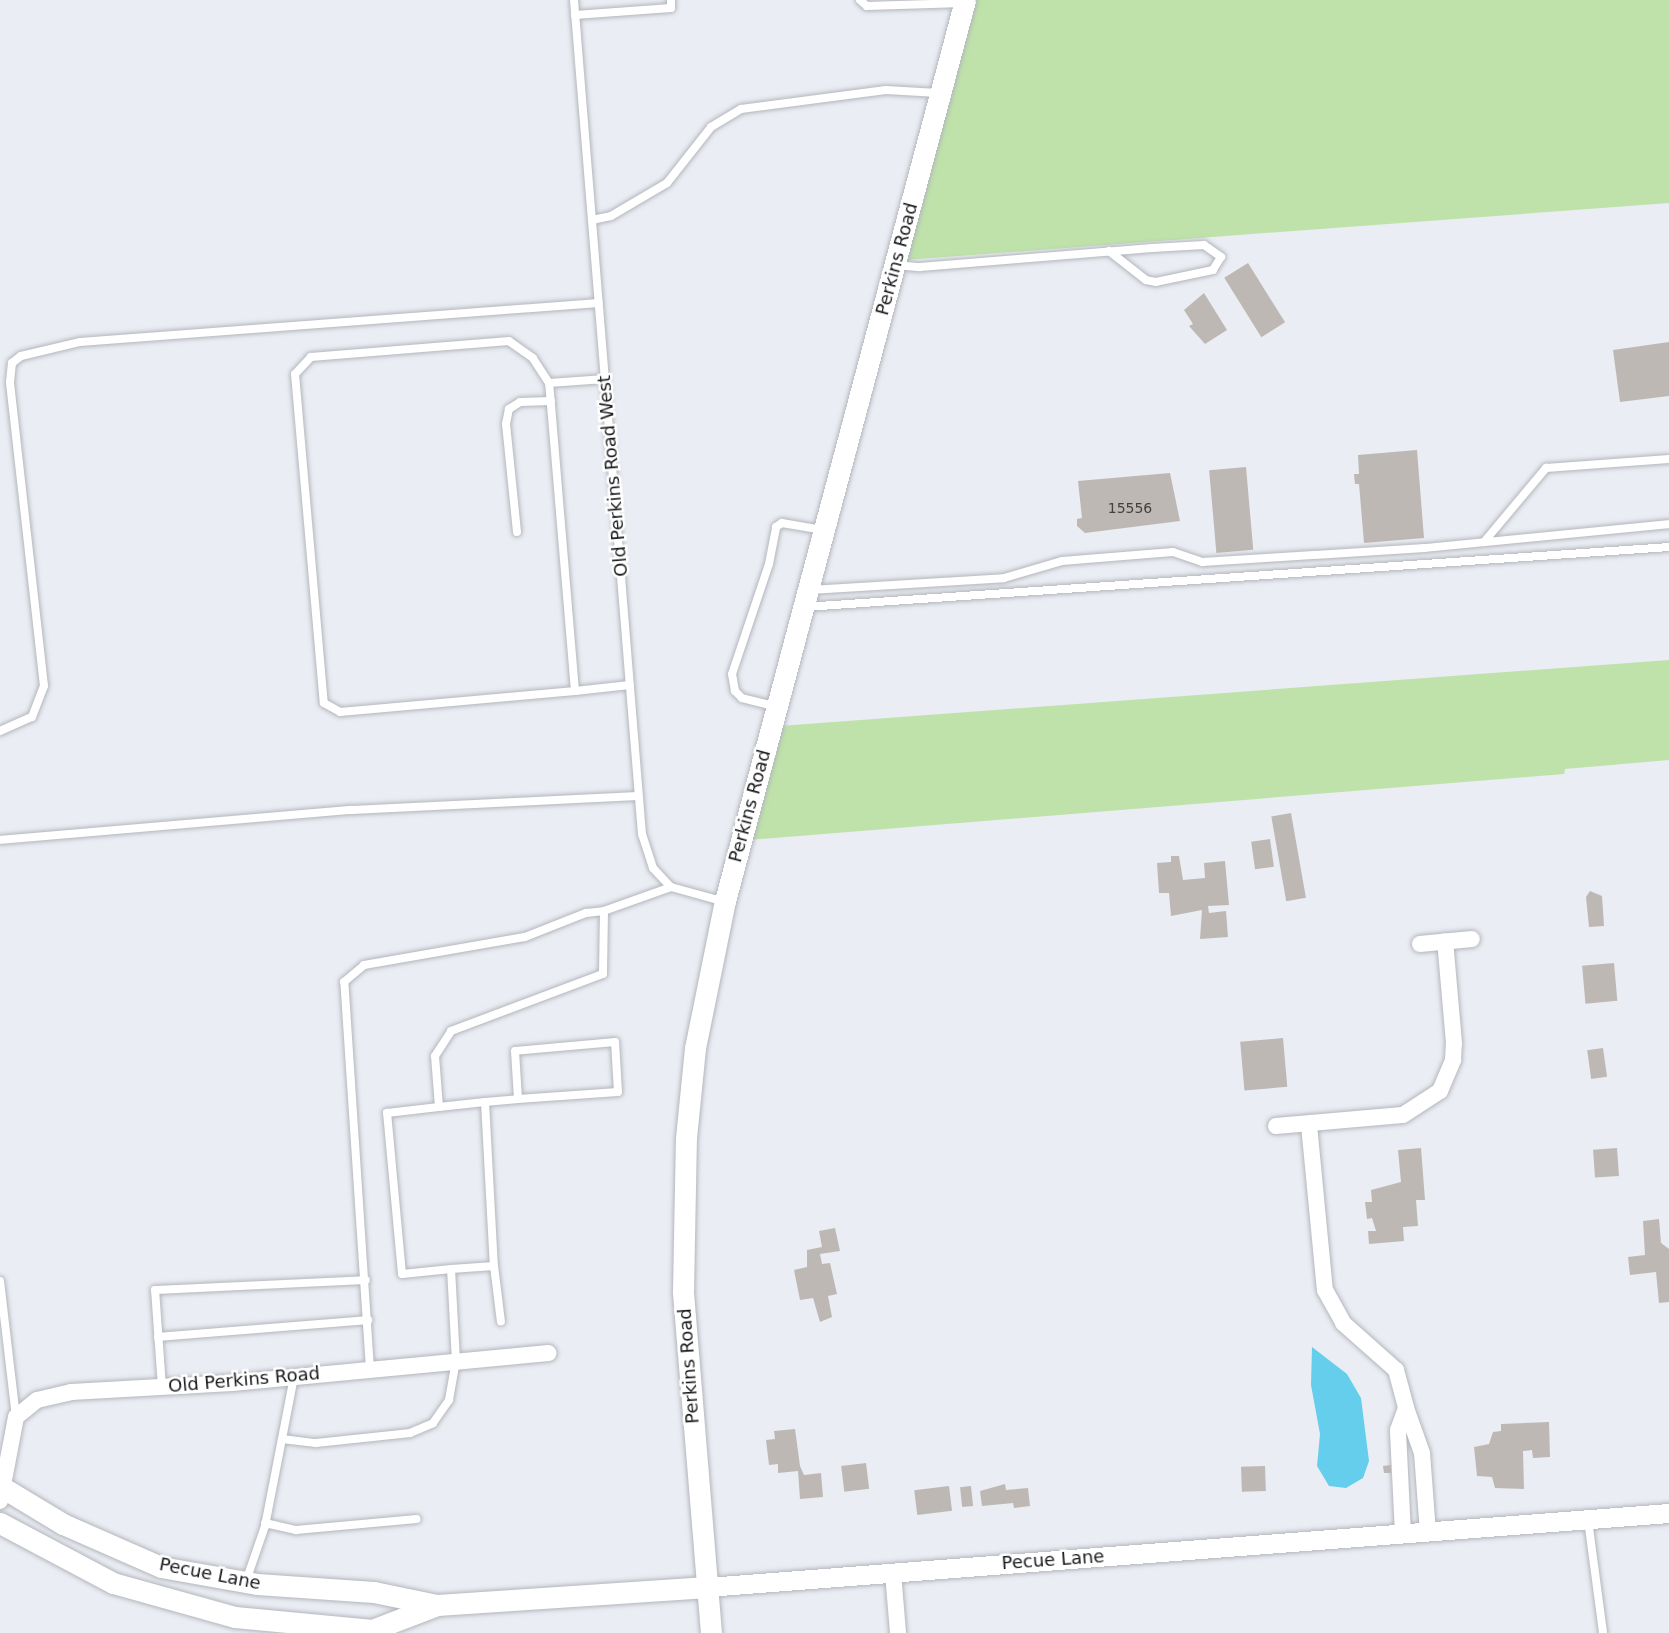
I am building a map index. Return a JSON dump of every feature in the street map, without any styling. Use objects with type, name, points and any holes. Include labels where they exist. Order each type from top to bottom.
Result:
[{"type":"main road","name":"Perkins Road","points":[[711,1633],[682,1244],[692,1072],[725,901],[965,1]]},
{"type":"main road","name":"Pecue Lane","points":[[1,1492],[122,1552],[161,1567],[245,1583],[374,1592],[437,1605],[707,1587]]},
{"type":"main road","name":"Pecue Lane","points":[[0,1523],[50,1551],[137,1590],[235,1618],[283,1625],[372,1630],[437,1605]]},
{"type":"street","points":[[1420,944],[1472,939]]},
{"type":"street","points":[[1276,1126],[1404,1115],[1440,1091],[1450,1070],[1454,1043],[1445,942]]},
{"type":"street","points":[[1309,1125],[1325,1290],[1343,1323],[1396,1370],[1422,1453],[1428,1533]]},
{"type":"street","name":"Old Perkins Road","points":[[16,1417],[37,1400],[71,1392],[294,1377],[549,1353]]},
{"type":"street","points":[[1404,1534],[1398,1430],[1406,1408]]},
{"type":"street","points":[[1,1492],[16,1417]]},
{"type":"street","name":"Pecue Lane","points":[[707,1587],[1669,1513]]},
{"type":"street","points":[[892,1573],[898,1633]]},
{"type":"lane","name":"Old Perkins Road West","points":[[574,0],[642,834],[653,868],[671,887]]},
{"type":"lane","points":[[575,15],[671,8],[671,0]]},
{"type":"lane","points":[[860,0],[867,6],[965,1]]},
{"type":"lane","points":[[592,220],[611,216],[667,183],[711,127],[741,109],[886,90],[941,93]]},
{"type":"lane","points":[[895,265],[920,267],[1109,251],[1204,245],[1221,257],[1213,270],[1156,282],[1146,280],[1109,251]]},
{"type":"lane","points":[[0,731],[32,717],[44,686],[10,382],[12,363],[21,356],[80,342],[598,303]]},
{"type":"lane","points":[[575,691],[550,383],[533,358],[509,341],[311,357],[295,374],[324,703],[340,712],[575,691],[630,685]]},
{"type":"lane","points":[[550,383],[605,379]]},
{"type":"lane","points":[[517,532],[506,424],[509,410],[520,402],[551,401]]},
{"type":"lane","points":[[1483,542],[1546,468],[1669,459]]},
{"type":"lane","points":[[777,707],[742,698],[735,691],[732,674],[769,564],[776,527],[782,523],[824,530]]},
{"type":"lane","points":[[805,599],[1004,578],[1062,561],[1173,552],[1202,562],[1483,542],[1669,524]]},
{"type":"lane","points":[[805,599],[1669,547]]},
{"type":"lane","points":[[0,841],[351,810],[639,796]]},
{"type":"lane","points":[[370,1369],[345,982],[364,965],[525,937],[586,913],[604,911],[671,887],[725,901]]},
{"type":"lane","points":[[439,1107],[435,1056],[451,1031],[603,974],[604,911]]},
{"type":"lane","points":[[494,1266],[402,1274],[387,1113],[618,1092],[615,1042],[515,1051],[518,1099]]},
{"type":"lane","points":[[485,1102],[494,1266],[501,1322]]},
{"type":"lane","points":[[282,1439],[316,1443],[410,1433],[433,1423],[449,1400],[456,1361],[451,1269]]},
{"type":"lane","points":[[162,1387],[155,1290],[366,1280]]},
{"type":"lane","points":[[0,1281],[16,1417]]},
{"type":"lane","points":[[158,1337],[368,1320]]},
{"type":"lane","points":[[245,1583],[265,1523],[294,1377]]},
{"type":"lane","points":[[265,1523],[296,1530],[416,1519]]},
{"type":"lane","points":[[1588,1520],[1603,1633]]},
{"type":"green space","points":[[975,0],[1669,0],[1669,203],[905,260]]},
{"type":"green space","points":[[1669,660],[1669,760],[1565,769],[1564,774],[749,840],[780,726]]},
{"type":"water","points":[[1312,1347],[1347,1374],[1361,1398],[1369,1461],[1363,1478],[1346,1488],[1329,1486],[1317,1466],[1320,1434],[1311,1385]]},
{"type":"building","points":[[1248,263],[1285,322],[1261,337],[1224,278]]},
{"type":"building","points":[[1204,293],[1227,330],[1205,344],[1189,326],[1193,324],[1184,310]]},
{"type":"building","points":[[1669,342],[1669,396],[1620,402],[1613,350]]},
{"type":"building","points":[[1417,450],[1424,538],[1364,543],[1359,484],[1355,484],[1354,474],[1359,474],[1358,455]]},
{"type":"building","points":[[1246,467],[1253,550],[1216,553],[1209,470]]},
{"type":"building","points":[[1170,473],[1180,521],[1085,533],[1077,526],[1077,519],[1082,518],[1078,481]]},
{"type":"building","points":[[1291,813],[1306,898],[1286,901],[1271,816]]},
{"type":"building","points":[[1270,839],[1274,867],[1255,869],[1251,842]]},
{"type":"building","points":[[1171,856],[1179,856],[1183,880],[1205,878],[1204,863],[1225,861],[1229,905],[1208,906],[1209,913],[1226,911],[1228,937],[1200,939],[1202,910],[1171,916],[1169,893],[1159,893],[1157,863],[1171,862]]},
{"type":"building","points":[[1590,891],[1602,896],[1604,926],[1589,927],[1586,897]]},
{"type":"building","points":[[1614,963],[1617,1001],[1585,1004],[1582,966]]},
{"type":"building","points":[[1283,1038],[1287,1087],[1244,1091],[1240,1042]]},
{"type":"building","points":[[1603,1048],[1607,1077],[1591,1079],[1587,1050]]},
{"type":"building","points":[[1421,1148],[1425,1200],[1416,1200],[1418,1226],[1403,1227],[1404,1241],[1369,1244],[1368,1231],[1376,1231],[1372,1218],[1367,1219],[1365,1202],[1372,1202],[1371,1190],[1401,1182],[1398,1150]]},
{"type":"building","points":[[1617,1148],[1619,1176],[1595,1178],[1593,1150]]},
{"type":"building","points":[[1659,1219],[1661,1243],[1669,1249],[1669,1302],[1659,1303],[1656,1272],[1630,1275],[1628,1257],[1645,1255],[1643,1221]]},
{"type":"building","points":[[835,1228],[840,1251],[820,1254],[822,1264],[830,1263],[837,1294],[828,1296],[832,1317],[820,1322],[813,1298],[800,1300],[794,1270],[807,1267],[807,1250],[822,1247],[819,1231]]},
{"type":"building","points":[[1549,1422],[1550,1457],[1533,1458],[1532,1450],[1523,1451],[1524,1489],[1495,1488],[1492,1477],[1477,1476],[1474,1447],[1489,1444],[1493,1432],[1501,1431],[1501,1424]]},
{"type":"building","points":[[795,1429],[800,1466],[804,1475],[821,1473],[823,1497],[800,1499],[798,1471],[778,1473],[778,1464],[769,1465],[766,1440],[775,1439],[774,1431]]},
{"type":"building","points":[[866,1463],[869,1489],[844,1492],[841,1466]]},
{"type":"building","points":[[1391,1465],[1391,1473],[1384,1473],[1383,1466]]},
{"type":"building","points":[[1265,1466],[1266,1491],[1242,1492],[1241,1467]]},
{"type":"building","points":[[1005,1484],[1006,1490],[1028,1488],[1030,1506],[1014,1508],[1013,1503],[982,1506],[980,1491]]},
{"type":"building","points":[[949,1486],[952,1511],[917,1515],[914,1490]]},
{"type":"building","points":[[971,1486],[973,1506],[962,1507],[960,1487]]}]
